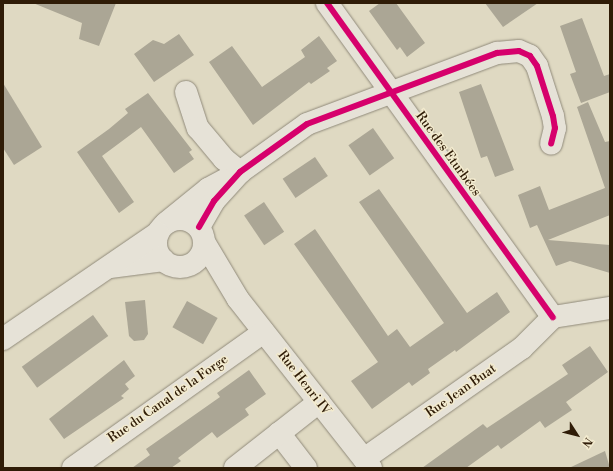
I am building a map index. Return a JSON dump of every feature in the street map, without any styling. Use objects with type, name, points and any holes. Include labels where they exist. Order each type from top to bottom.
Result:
[{"type":"street","name":"Rue des Eturbées","points":[[327,3],[553,317]]},
{"type":"street","points":[[3,339],[162,228],[208,189],[240,172],[307,124],[497,53],[519,51],[530,56],[537,66],[553,116],[554,128],[551,144]]},
{"type":"street","points":[[186,92],[198,128],[224,159],[240,172]]},
{"type":"street","points":[[162,228],[157,251],[164,260],[177,267],[188,266],[200,257],[202,234],[214,202],[240,172]]},
{"type":"street","points":[[162,228],[183,219],[202,234]]},
{"type":"street","name":"Rue Henri IV","points":[[202,234],[238,298],[368,463]]},
{"type":"street","points":[[106,268],[164,260]]},
{"type":"street","name":"Rue Henri IV","points":[[188,266],[238,298]]},
{"type":"street","points":[[553,317],[610,308]]},
{"type":"street","name":"Rue Jean Buat","points":[[368,463],[522,348],[553,317]]},
{"type":"street","name":"Rue du Canal de la Forge","points":[[73,468],[264,332]]},
{"type":"street","points":[[235,468],[319,402]]},
{"type":"street","points":[[279,433],[306,468]]},
{"type":"building","points":[[33,3],[116,3],[99,46],[79,39],[82,23]]},
{"type":"building","points":[[380,3],[396,3],[425,43],[407,57],[400,47],[397,50],[369,11]]},
{"type":"building","points":[[485,3],[538,3],[503,27]]},
{"type":"building","points":[[582,18],[604,76],[610,74],[610,92],[581,103],[570,74],[576,72],[560,26]]},
{"type":"building","points":[[179,34],[194,55],[154,82],[134,54],[153,40],[164,44]]},
{"type":"building","points":[[319,36],[337,61],[327,68],[330,71],[311,84],[309,82],[253,125],[209,62],[232,46],[262,87],[305,57],[301,50]]},
{"type":"building","points":[[3,83],[42,147],[14,165],[3,148]]},
{"type":"building","points":[[481,84],[514,170],[495,177],[487,156],[481,158],[459,92]]},
{"type":"building","points":[[148,93],[192,150],[189,152],[194,159],[174,173],[141,127],[102,156],[134,202],[119,213],[77,152],[109,129],[128,113],[125,109]]},
{"type":"building","points":[[588,102],[605,142],[610,141],[610,215],[548,240],[610,245],[610,273],[570,261],[556,266],[537,225],[530,228],[518,195],[540,186],[549,210],[605,188],[577,107]]},
{"type":"building","points":[[373,128],[394,158],[370,176],[348,145]]},
{"type":"building","points":[[315,157],[328,176],[296,198],[283,179]]},
{"type":"building","points":[[379,189],[467,313],[497,292],[510,312],[456,352],[455,350],[428,369],[430,373],[412,386],[409,382],[372,409],[351,381],[378,362],[294,244],[315,229],[388,336],[397,329],[410,347],[444,323],[359,202]]},
{"type":"building","points":[[264,202],[284,232],[264,245],[244,215]]},
{"type":"building","points":[[145,300],[148,334],[144,340],[134,341],[129,336],[125,302]]},
{"type":"building","points":[[187,301],[218,318],[203,344],[172,327]]},
{"type":"building","points":[[93,315],[108,336],[37,388],[22,367]]},
{"type":"building","points":[[590,346],[608,372],[566,402],[572,410],[545,428],[540,421],[501,449],[498,445],[466,468],[422,468],[483,424],[487,428],[568,374],[562,365]]},
{"type":"building","points":[[124,360],[135,376],[125,384],[129,389],[121,396],[124,398],[64,439],[49,419]]},
{"type":"building","points":[[249,370],[266,394],[245,409],[249,415],[217,438],[212,432],[178,458],[181,461],[171,468],[132,468],[150,455],[146,449],[220,397],[217,393]]},
{"type":"building","points":[[605,451],[610,468],[569,468]]},
{"type":"cycle path","points":[[327,3],[553,317]]},
{"type":"cycle path","points":[[199,227],[214,201],[240,172],[307,124],[497,53],[519,51],[530,56],[537,66],[553,116],[555,128],[551,144]]}]
